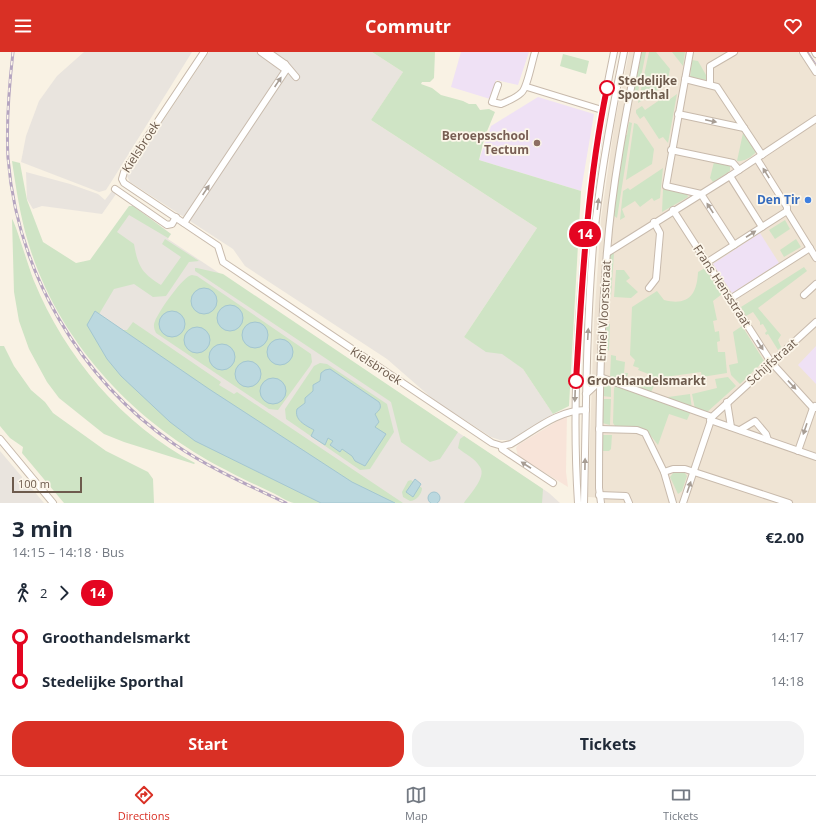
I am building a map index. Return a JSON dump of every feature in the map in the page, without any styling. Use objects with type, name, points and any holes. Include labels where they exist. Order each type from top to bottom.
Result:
[{"type":"street","name":"Kielsbroek","points":[[204,52],[124,172],[122,179],[126,184],[218,246],[223,262],[489,440],[502,446],[502,449],[553,483]]},
{"type":"street","points":[[261,52],[285,67]]},
{"type":"street","points":[[268,52],[296,77]]},
{"type":"street","points":[[498,85],[492,102],[502,104],[522,93],[527,87],[527,78],[535,52]]},
{"type":"street","name":"Emiel Vloorsstraat","points":[[578,503],[575,469],[575,410],[586,222],[602,110],[614,52]]},
{"type":"street","name":"Emiel Vloorsstraat","points":[[584,503],[590,288],[597,212],[608,133],[624,52]]},
{"type":"street","name":"Emiel Vloorsstraat","points":[[601,503],[599,429],[600,379],[607,252],[622,137],[638,52]]},
{"type":"street","points":[[690,52],[671,150],[666,186],[701,194],[734,245]]},
{"type":"street","points":[[710,84],[710,66],[734,52]]},
{"type":"street","points":[[803,52],[816,72]]},
{"type":"street","points":[[184,222],[285,67]]},
{"type":"street","points":[[685,79],[717,86],[762,155]]},
{"type":"street","points":[[527,87],[602,110]]},
{"type":"street","points":[[678,114],[744,128]]},
{"type":"street","points":[[607,252],[730,176],[816,119]]},
{"type":"street","points":[[671,150],[733,163],[739,170]]},
{"type":"street","points":[[756,159],[788,207],[787,211],[816,258]]},
{"type":"street","points":[[730,176],[762,227]]},
{"type":"street","points":[[115,189],[167,225],[172,224],[176,217]]},
{"type":"street","name":"Frans Hensstraat","points":[[673,210],[771,362],[815,407]]},
{"type":"street","points":[[706,263],[787,211]]},
{"type":"street","points":[[649,288],[656,279],[660,233],[654,222]]},
{"type":"street","points":[[730,299],[810,248]]},
{"type":"street","points":[[804,295],[816,284]]},
{"type":"street","name":"Schijfstraat","points":[[711,418],[816,322]]},
{"type":"street","points":[[586,394],[600,379],[816,457]]},
{"type":"street","points":[[727,402],[731,427]]},
{"type":"street","points":[[798,451],[815,407]]},
{"type":"street","points":[[502,446],[511,444],[563,413],[575,410],[586,410]]},
{"type":"street","points":[[683,503],[711,418]]},
{"type":"street","points":[[740,430],[754,421],[766,434],[768,440]]},
{"type":"street","points":[[599,429],[637,430],[645,433],[664,472],[673,503]]},
{"type":"street","points":[[0,439],[53,503]]},
{"type":"street","points":[[664,472],[680,468],[694,471],[789,503]]},
{"type":"street","points":[[600,495],[626,496],[629,503]]},
{"type":"shaded area","points":[[84,52],[192,52],[106,190],[99,192],[21,162],[26,136],[39,101],[57,76]]},
{"type":"shaded area","points":[[209,52],[372,52],[403,72],[371,120],[537,228],[464,337],[486,351],[502,353],[523,369],[553,414],[511,440],[500,440],[491,437],[434,400],[387,359],[245,266],[233,249],[130,182],[127,176],[129,172]]},
{"type":"shaded area","points":[[461,52],[529,52],[518,85],[496,80],[490,99],[451,87]]},
{"type":"shaded area","points":[[629,52],[798,52],[816,78],[816,503],[605,503],[604,498],[588,497],[594,322],[601,219],[615,121]]},
{"type":"shaded area","name":"Beroepsschool Tectum","points":[[538,97],[594,114],[581,191],[479,160],[491,126]]},
{"type":"shaded area","points":[[26,172],[70,184],[98,194],[105,200],[112,191],[116,194],[102,214],[42,206],[33,209],[27,199]]},
{"type":"shaded area","points":[[132,205],[171,234],[168,239],[549,493],[560,503],[302,503],[64,300]]},
{"type":"shaded area","points":[[760,233],[779,263],[732,293],[713,264]]},
{"type":"shaded area","points":[[816,346],[816,384],[798,365]]},
{"type":"shaded area","points":[[567,412],[566,472],[568,487],[518,456],[516,448],[518,445],[564,417]]},
{"type":"shaded area","points":[[0,451],[44,503],[0,503]]},
{"type":"green space","points":[[372,52],[435,52],[434,78],[430,82],[422,82],[421,84],[432,88],[441,95],[469,104],[476,104],[480,110],[489,109],[495,112],[485,136],[479,160],[581,191],[569,406],[553,414],[523,369],[502,354],[486,352],[464,337],[537,228],[371,120],[403,72]]},
{"type":"green space","points":[[640,52],[646,52],[637,97],[631,96]]},
{"type":"green space","points":[[649,52],[656,52],[670,69],[667,84],[638,103]]},
{"type":"green space","points":[[672,52],[685,52],[683,66]]},
{"type":"green space","points":[[563,54],[589,61],[586,74],[560,66]]},
{"type":"green space","points":[[692,60],[698,61],[706,75],[706,80],[690,77]]},
{"type":"green space","points":[[677,94],[668,143],[663,137],[659,139],[644,116],[640,119],[636,113],[636,110],[642,106],[645,110],[667,95],[670,99]]},
{"type":"green space","points":[[629,122],[632,123],[617,218],[613,215],[624,135],[627,135]]},
{"type":"green space","points":[[634,123],[637,124],[654,149],[652,164],[626,180]]},
{"type":"green space","points":[[743,133],[756,152],[747,159],[737,161]]},
{"type":"green space","points":[[12,161],[20,163],[27,200],[43,242],[76,263],[90,260],[129,206],[133,206],[171,234],[168,238],[129,215],[117,232],[134,244],[139,264],[149,277],[161,285],[181,257],[162,244],[165,239],[199,261],[189,262],[166,296],[153,297],[134,284],[114,289],[92,326],[331,503],[294,503],[287,501],[192,451],[160,429],[131,404],[104,376],[80,346],[59,313],[41,279],[25,232],[18,202]]},
{"type":"green space","points":[[714,162],[730,165],[730,171],[713,182],[710,178]]},
{"type":"green space","points":[[663,168],[660,198],[654,201],[652,198],[640,207],[635,201],[622,209],[625,217],[620,220],[623,191],[628,188],[630,190]]},
{"type":"green space","points":[[663,189],[687,194],[688,197],[662,212]]},
{"type":"green space","points":[[12,219],[34,281],[47,309],[79,361],[120,409],[169,448],[195,463],[194,464],[124,442],[104,434],[59,398],[47,382],[29,349],[19,321],[14,292]]},
{"type":"green space","points":[[785,220],[790,229],[775,239],[769,230]]},
{"type":"green space","points":[[796,239],[801,247],[784,257],[780,250]]},
{"type":"green space","points":[[614,253],[611,298],[608,298],[606,294],[609,255]]},
{"type":"green space","points":[[804,267],[807,271],[758,308],[781,335],[778,340],[781,347],[778,350],[768,334],[766,335],[765,333],[767,331],[763,324],[760,325],[760,322],[753,312],[746,316],[741,307]]},
{"type":"green space","points":[[195,268],[223,274],[458,432],[440,459],[430,462],[401,442],[391,402],[195,271]]},
{"type":"green space","points":[[705,268],[722,294],[713,301],[717,320],[713,321],[715,332],[719,331],[720,341],[717,342],[718,352],[725,352],[727,373],[702,377],[701,372],[665,377],[666,384],[654,382],[651,392],[633,386],[635,382],[648,387],[651,375],[638,370],[639,368],[633,366],[635,360],[630,355],[632,307],[657,291],[664,300],[679,302],[685,300],[693,293],[696,287],[698,272]]},
{"type":"green space","points":[[616,270],[624,270],[630,278],[626,281],[638,292],[631,298],[614,297]]},
{"type":"green space","points":[[192,275],[197,276],[311,354],[312,362],[310,366],[278,410],[269,409],[156,333],[154,324],[157,316],[177,287]]},
{"type":"green space","points":[[133,322],[221,382],[219,385],[234,394],[237,392],[403,503],[373,503],[122,330],[127,330]]},
{"type":"green space","points":[[605,324],[610,324],[609,351],[604,347]]},
{"type":"green space","points":[[742,326],[764,361],[740,384],[731,375],[729,365],[738,363],[733,332]]},
{"type":"green space","points":[[0,346],[4,346],[14,366],[31,390],[45,402],[53,413],[106,451],[148,472],[153,479],[154,503],[64,503],[22,453],[23,447],[10,438],[0,426]]},
{"type":"green space","points":[[611,355],[616,356],[616,360],[625,362],[624,373],[628,373],[625,384],[610,378]]},
{"type":"green space","points":[[320,363],[327,364],[387,404],[394,432],[370,469],[360,470],[286,419],[285,409],[314,366]]},
{"type":"green space","points":[[728,377],[736,386],[706,413],[695,409],[692,394],[717,388],[715,379]]},
{"type":"green space","points":[[606,381],[611,384],[611,397],[602,396],[602,385]]},
{"type":"green space","points":[[616,386],[691,411],[687,420],[669,414],[658,445],[648,433],[641,428],[631,426],[615,426],[613,423],[614,388]]},
{"type":"green space","points":[[690,394],[692,409],[661,398]]},
{"type":"green space","points":[[602,399],[611,399],[610,425],[602,423]]},
{"type":"green space","points":[[602,435],[612,435],[611,449],[609,451],[602,451]]},
{"type":"green space","points":[[464,436],[543,489],[542,503],[464,503],[479,481],[482,471],[476,462],[458,448],[460,439]]},
{"type":"green space","points":[[674,472],[684,472],[687,476],[682,491],[678,494],[670,477]]},
{"type":"green space","points":[[411,480],[422,488],[418,497],[410,501],[403,497],[402,492],[408,481]]},
{"type":"water","points":[[204,288],[213,292],[217,301],[213,310],[204,314],[195,310],[191,301],[195,292]]},
{"type":"water","points":[[230,305],[239,309],[243,318],[239,327],[230,331],[221,327],[217,318],[221,309]]},
{"type":"water","points":[[95,311],[209,389],[352,482],[395,503],[321,503],[195,441],[170,422],[121,376],[107,359],[87,325]]},
{"type":"water","points":[[172,311],[181,315],[185,324],[181,333],[172,337],[163,333],[159,324],[163,315]]},
{"type":"water","points":[[255,322],[264,326],[268,335],[264,344],[255,348],[246,344],[242,335],[246,326]]},
{"type":"water","points":[[197,327],[206,331],[210,340],[206,349],[197,353],[188,349],[184,340],[188,331]]},
{"type":"water","points":[[280,339],[289,343],[293,352],[289,361],[280,365],[271,361],[267,352],[271,343]]},
{"type":"water","points":[[222,344],[231,348],[235,357],[231,366],[222,370],[213,366],[209,357],[213,348]]},
{"type":"water","points":[[248,361],[257,365],[261,374],[257,383],[248,387],[239,383],[235,374],[239,365]]},
{"type":"water","points":[[330,369],[380,404],[380,408],[375,414],[379,422],[375,427],[386,434],[365,466],[355,461],[352,456],[342,449],[340,452],[330,445],[333,441],[328,438],[325,445],[311,436],[314,430],[301,422],[297,416],[297,409],[305,403],[305,398],[313,391],[313,385],[320,381],[321,373]]},
{"type":"water","points":[[273,378],[282,382],[286,391],[282,400],[273,404],[264,400],[260,391],[264,382]]},
{"type":"water","points":[[415,479],[421,484],[413,497],[406,492]]},
{"type":"water","points":[[436,492],[439,493],[439,503],[429,503],[429,493]]},
{"type":"tram line","points":[[808,52],[816,64]]},
{"type":"railway","points":[[13,52],[7,131],[8,158],[14,200],[25,242],[40,281],[59,319],[83,355],[110,388],[140,418],[187,453],[229,476],[286,503]]},
{"type":"bus line","name":"14","points":[[576,381],[586,222],[596,144],[607,88]]},
{"type":"place","name":"Stedelijke Sporthal","points":[[607,88]]},
{"type":"place","name":"Beroepsschool Tectum","points":[[537,143]]},
{"type":"place","name":"Den Tir","points":[[808,200]]},
{"type":"place","name":"Groothandelsmarkt","points":[[576,381]]}]
